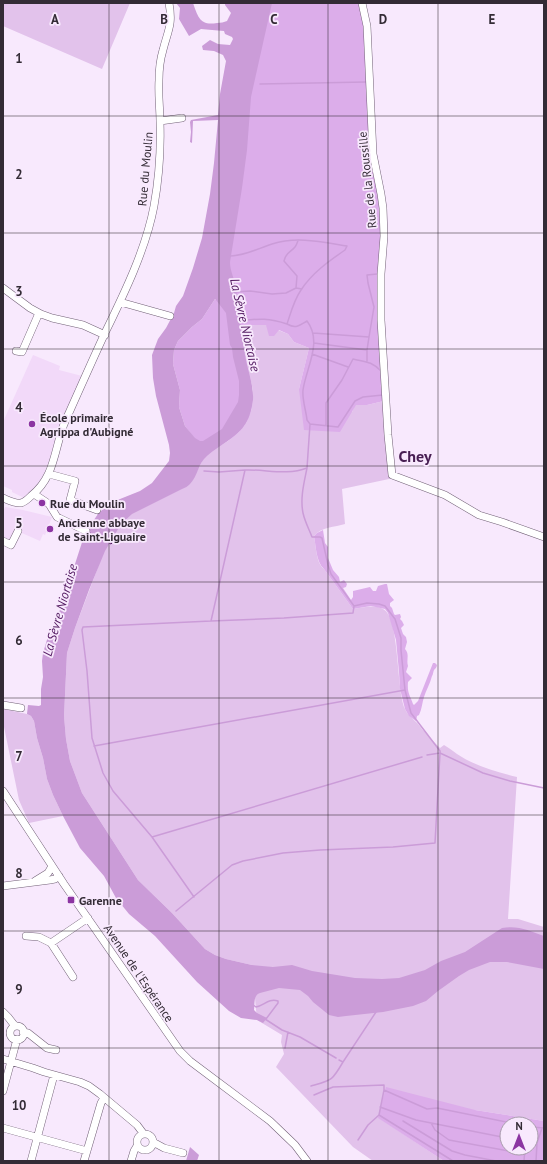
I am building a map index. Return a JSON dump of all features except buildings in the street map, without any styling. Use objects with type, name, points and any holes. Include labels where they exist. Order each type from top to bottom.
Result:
[{"type":"street","name":"Rue du Moulin","points":[[3,498],[21,503],[39,489],[49,474],[64,424],[120,302],[135,267],[150,225],[154,207],[160,153],[158,87],[160,65],[163,48],[171,25],[169,3]]},
{"type":"street","name":"Rue de la Roussille","points":[[362,3],[367,26],[373,154],[381,194],[384,222],[381,274],[381,320],[392,475],[445,495],[479,515],[544,537]]},
{"type":"street","points":[[160,121],[182,118]]},
{"type":"street","points":[[3,288],[39,313],[52,318],[83,325],[105,335]]},
{"type":"street","points":[[120,302],[170,316]]},
{"type":"street","points":[[16,351],[22,352],[39,313]]},
{"type":"street","points":[[49,474],[75,481],[70,500],[97,510]]},
{"type":"street","points":[[34,494],[49,504],[57,517],[86,531]]},
{"type":"street","points":[[3,541],[11,545],[18,531]]},
{"type":"street","points":[[3,705],[21,708]]},
{"type":"street","name":"Avenue de l'Espérance","points":[[3,791],[52,866],[180,1051],[190,1061],[270,1121],[289,1139],[297,1153],[307,1161]]},
{"type":"street","points":[[31,882],[48,874],[52,866]]},
{"type":"street","points":[[3,886],[39,882],[55,879],[59,876]]},
{"type":"street","points":[[51,943],[88,918]]},
{"type":"street","points":[[26,936],[39,937],[51,943],[73,977]]},
{"type":"street","points":[[3,1012],[15,1026],[21,1028],[23,1032],[28,1033],[47,1048],[56,1050]]},
{"type":"street","points":[[15,1026],[11,1029],[10,1035],[17,1039]]},
{"type":"street","points":[[3,1091],[17,1039],[22,1036],[23,1032]]},
{"type":"street","points":[[3,1059],[89,1086],[137,1125],[143,1133],[150,1135],[153,1142],[164,1148],[183,1153]]},
{"type":"street","points":[[31,1161],[54,1075]]},
{"type":"street","points":[[84,1161],[104,1098]]},
{"type":"street","points":[[3,1128],[87,1151]]},
{"type":"street","points":[[131,1161],[137,1146],[137,1138],[143,1133]]},
{"type":"street","points":[[137,1146],[142,1150],[147,1150],[152,1146],[153,1142]]},
{"type":"shaded area","points":[[3,3],[130,3],[102,69],[3,26]]},
{"type":"shaded area","points":[[261,3],[363,3],[376,149],[384,194],[383,275],[388,400],[367,405],[356,405],[340,432],[304,430],[299,389],[309,348],[294,342],[288,334],[279,330],[274,336],[269,336],[266,325],[240,327],[252,390],[252,407],[250,415],[240,431],[203,459],[195,439],[185,426],[179,407],[180,390],[173,364],[174,350],[178,341],[202,319],[215,299],[216,300]]},
{"type":"shaded area","points":[[266,325],[288,334],[294,342],[309,348],[299,389],[352,412],[355,405],[367,405],[388,400],[393,473],[389,479],[342,489],[345,524],[324,529],[314,536],[319,563],[353,609],[376,607],[383,609],[388,615],[395,639],[402,700],[409,715],[440,748],[444,745],[478,765],[517,777],[508,919],[518,919],[544,927],[544,1121],[539,1120],[539,1116],[513,1116],[475,1110],[379,1118],[444,1161],[373,1161],[353,1147],[276,1067],[284,1054],[281,1042],[282,1035],[257,1020],[252,965],[226,959],[205,949],[172,913],[138,880],[82,793],[70,761],[64,716],[67,653],[113,523],[192,481],[203,459],[239,432],[246,423],[251,411],[253,390],[240,327]]},
{"type":"shaded area","name":"École primaire Agrippa d'Aubigné","points":[[33,355],[60,366],[59,370],[82,376],[59,427],[49,461],[42,478],[33,490],[24,498],[3,486],[3,422]]},
{"type":"shaded area","points":[[5,507],[52,517],[45,535],[43,534],[40,541],[15,530],[10,542],[3,539],[3,512]]},
{"type":"shaded area","points":[[323,530],[325,543],[328,547],[328,558],[333,570],[339,577],[340,582],[344,580],[347,584],[346,587],[343,588],[351,600],[353,597],[353,591],[370,587],[373,591],[376,591],[378,586],[387,584],[389,594],[394,600],[390,603],[390,606],[395,615],[400,614],[400,619],[404,625],[401,628],[407,642],[405,649],[407,653],[408,666],[406,672],[412,678],[408,682],[408,689],[414,705],[418,701],[433,663],[437,665],[416,721],[409,716],[405,709],[400,689],[396,640],[388,613],[385,609],[371,606],[353,609],[319,562],[314,536]]},
{"type":"shaded area","points":[[3,709],[27,714],[31,716],[34,721],[47,779],[63,816],[29,823],[19,800],[3,722]]},
{"type":"shaded area","points":[[386,1087],[475,1110],[513,1116],[499,1116],[499,1156],[539,1156],[539,1120],[544,1121],[544,1161],[444,1161],[378,1118]]},
{"type":"water","name":"La Sèvre Niortaise","points":[[176,3],[193,3],[200,19],[203,22],[211,24],[227,21],[231,13],[225,3],[272,3],[251,97],[247,150],[230,262],[239,306],[253,400],[246,423],[238,433],[204,459],[193,481],[184,488],[132,514],[121,524],[105,551],[89,590],[67,653],[64,716],[66,739],[70,761],[82,793],[138,880],[172,913],[205,949],[215,955],[252,965],[273,967],[292,965],[312,971],[355,978],[399,978],[425,970],[441,961],[465,952],[502,928],[513,927],[544,936],[544,969],[507,962],[490,962],[469,970],[426,1001],[413,1006],[383,1012],[338,1017],[329,1015],[300,990],[279,988],[260,993],[255,998],[254,1010],[267,1018],[263,1023],[257,1020],[241,1018],[229,1011],[197,982],[155,936],[129,914],[116,898],[104,876],[80,848],[53,795],[47,779],[34,721],[31,716],[27,714],[28,705],[41,705],[43,677],[42,661],[49,633],[68,593],[85,533],[98,514],[105,507],[115,501],[140,491],[152,483],[169,461],[169,445],[156,396],[153,378],[152,355],[158,339],[166,328],[176,306],[183,296],[202,238],[210,194],[218,120],[193,121],[192,143],[190,142],[190,122],[191,120],[218,115],[226,61],[223,55],[214,51],[203,50],[202,46],[210,40],[218,44],[230,45],[233,39],[225,34],[224,31],[201,29],[189,36],[179,19],[180,8]],"holes":[[[215,299],[226,313],[230,345],[232,348],[239,381],[239,395],[238,402],[222,429],[203,441],[200,441],[195,438],[185,426],[179,407],[180,390],[173,364],[174,350],[178,341],[202,319]]]},
{"type":"water","points":[[190,1147],[199,1155],[197,1161],[186,1161]]},
{"type":"waterway","points":[[260,84],[366,82]]},
{"type":"waterway","points":[[230,256],[241,255],[272,244],[291,240],[310,240],[347,246],[345,250],[321,268],[305,284],[296,298],[287,324],[295,327],[307,321],[312,329],[314,346],[303,390],[307,420],[310,424]]},
{"type":"waterway","points":[[296,288],[297,276],[284,261],[287,254],[295,246],[298,240]]},
{"type":"waterway","points":[[369,337],[374,307],[367,275],[377,274]]},
{"type":"waterway","name":"La Sèvre Niortaise","points":[[235,292],[250,291],[272,294],[286,293],[296,288],[302,289]]},
{"type":"waterway","name":"La Sèvre Niortaise","points":[[237,321],[268,319],[287,324]]},
{"type":"waterway","points":[[313,333],[369,337],[367,350]]},
{"type":"waterway","points":[[314,343],[367,350],[367,361]]},
{"type":"waterway","points":[[312,354],[348,367]]},
{"type":"waterway","points":[[326,425],[326,403],[342,380],[353,359],[365,361],[381,371]]},
{"type":"waterway","points":[[307,468],[310,424],[338,427],[355,401],[363,397],[383,395]]},
{"type":"waterway","points":[[211,621],[353,613],[354,606],[331,574],[322,538],[312,537],[303,513],[302,496],[307,468],[291,472],[245,470]]},
{"type":"waterway","points":[[194,897],[152,837],[113,791],[103,773],[92,738],[82,630],[83,627],[211,621],[245,470],[219,472],[204,471]]},
{"type":"waterway","points":[[354,606],[367,603],[379,604],[385,606],[395,619],[401,638],[405,690],[411,713],[440,751],[440,753],[427,755]]},
{"type":"waterway","points":[[94,746],[405,690]]},
{"type":"waterway","points":[[176,911],[232,865],[243,861],[283,853],[393,847],[435,843],[440,753],[483,773],[510,781],[544,788]]},
{"type":"waterway","points":[[152,837],[422,757]]},
{"type":"waterway","points":[[253,1005],[256,1007],[269,1001],[278,1001],[266,1019]]},
{"type":"waterway","points":[[343,1062],[376,1012]]},
{"type":"waterway","points":[[265,1019],[282,1030],[300,1037],[336,1058]]},
{"type":"waterway","points":[[285,1048],[288,1032]]},
{"type":"waterway","points":[[311,1086],[331,1079],[343,1062],[339,1060]]},
{"type":"waterway","points":[[314,1095],[333,1087],[384,1085],[384,1090],[427,1109],[437,1108],[499,1121]]},
{"type":"waterway","points":[[384,1090],[379,1115],[453,1161]]},
{"type":"waterway","points":[[380,1107],[416,1120],[499,1136]]},
{"type":"waterway","points":[[358,1140],[368,1125],[379,1115]]},
{"type":"waterway","points":[[403,1121],[452,1151],[496,1161]]},
{"type":"waterway","points":[[431,1123],[435,1130],[449,1140],[499,1149]]},
{"type":"waterway","points":[[539,1128],[544,1128]]},
{"type":"waterway","points":[[536,1161],[537,1143],[542,1128]]},
{"type":"waterway","points":[[524,1156],[524,1161]]},
{"type":"ferry route","points":[[86,531],[112,543],[111,544],[86,531]]},
{"type":"place","name":"École primaire Agrippa d'Aubigné","points":[[32,424]]},
{"type":"place","name":"Rue du Moulin","points":[[42,503]]},
{"type":"place","name":"Ancienne abbaye de Saint-Liguaire","points":[[50,529]]},
{"type":"place","name":"Garenne","points":[[71,900]]},
{"type":"district","name":"Chey","points":[[415,456]]}]
